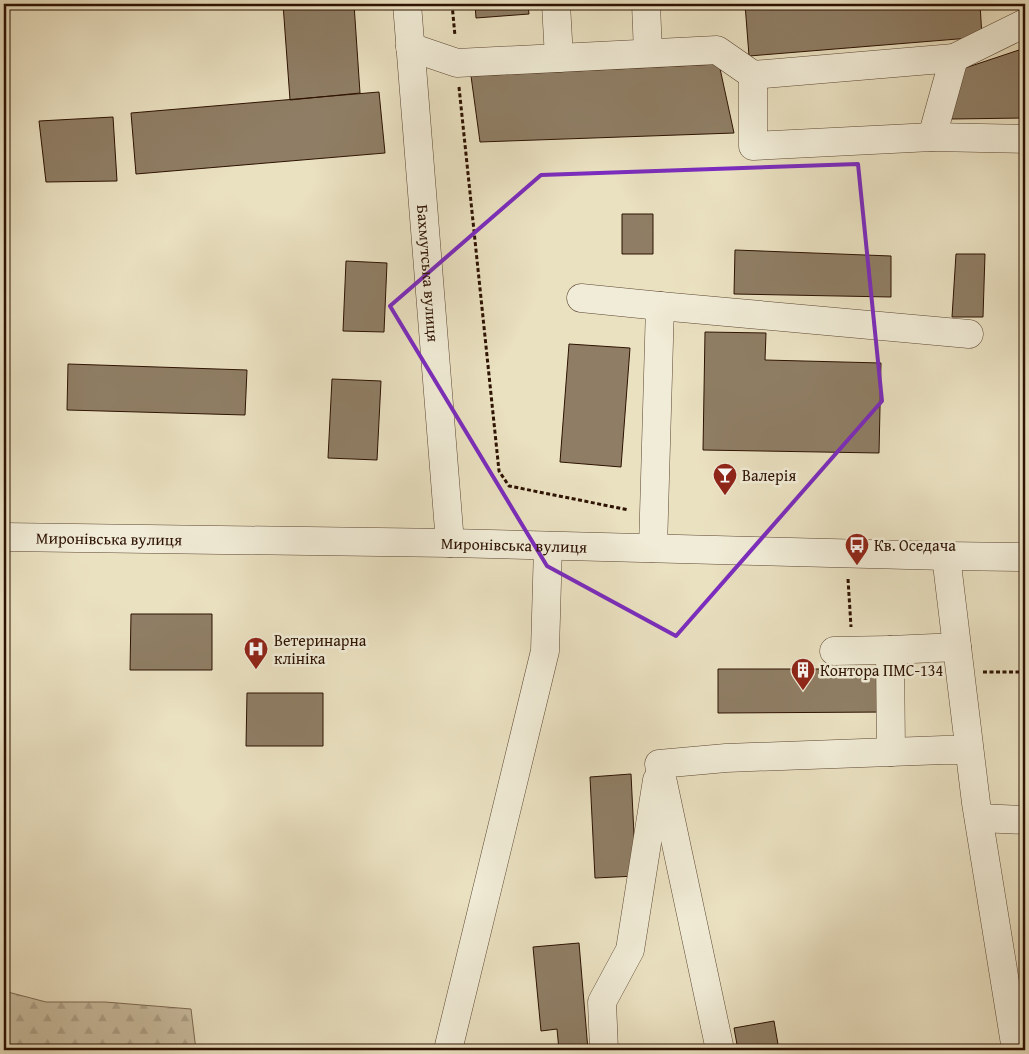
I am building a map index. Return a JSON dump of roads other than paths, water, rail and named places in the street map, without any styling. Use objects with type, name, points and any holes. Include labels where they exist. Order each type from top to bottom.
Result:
[{"type":"street","name":"Бахмутська вулиця","points":[[407,4],[450,543]]},
{"type":"street","points":[[556,4],[559,58]]},
{"type":"street","points":[[646,4],[648,53]]},
{"type":"street","points":[[410,47],[457,63],[717,50],[753,75],[954,58],[1025,24]]},
{"type":"street","points":[[932,137],[954,58]]},
{"type":"street","points":[[753,75],[753,146],[932,137],[1025,139]]},
{"type":"street","points":[[581,298],[969,334]]},
{"type":"street","points":[[653,548],[660,306]]},
{"type":"street","name":"Миронівська вулиця","points":[[4,537],[450,543],[1025,557]]},
{"type":"street","points":[[448,1050],[545,650],[548,546]]},
{"type":"street","points":[[946,556],[969,750],[1016,1050]]},
{"type":"street","points":[[843,650],[890,650],[958,659]]},
{"type":"street","points":[[890,650],[891,752]]},
{"type":"street","points":[[659,764],[726,758],[969,750]]},
{"type":"street","points":[[604,1050],[602,1002],[630,950],[659,764]]},
{"type":"street","points":[[659,764],[720,1050]]},
{"type":"street","points":[[979,818],[1025,820]]},
{"type":"place","name":"Валерія","points":[[725,496]]},
{"type":"place","name":"Кв. Оседача","points":[[857,566]]},
{"type":"place","name":"Ветеринарна клініка","points":[[256,670]]},
{"type":"place","name":"Контора ПМС-134","points":[[803,691]]}]
